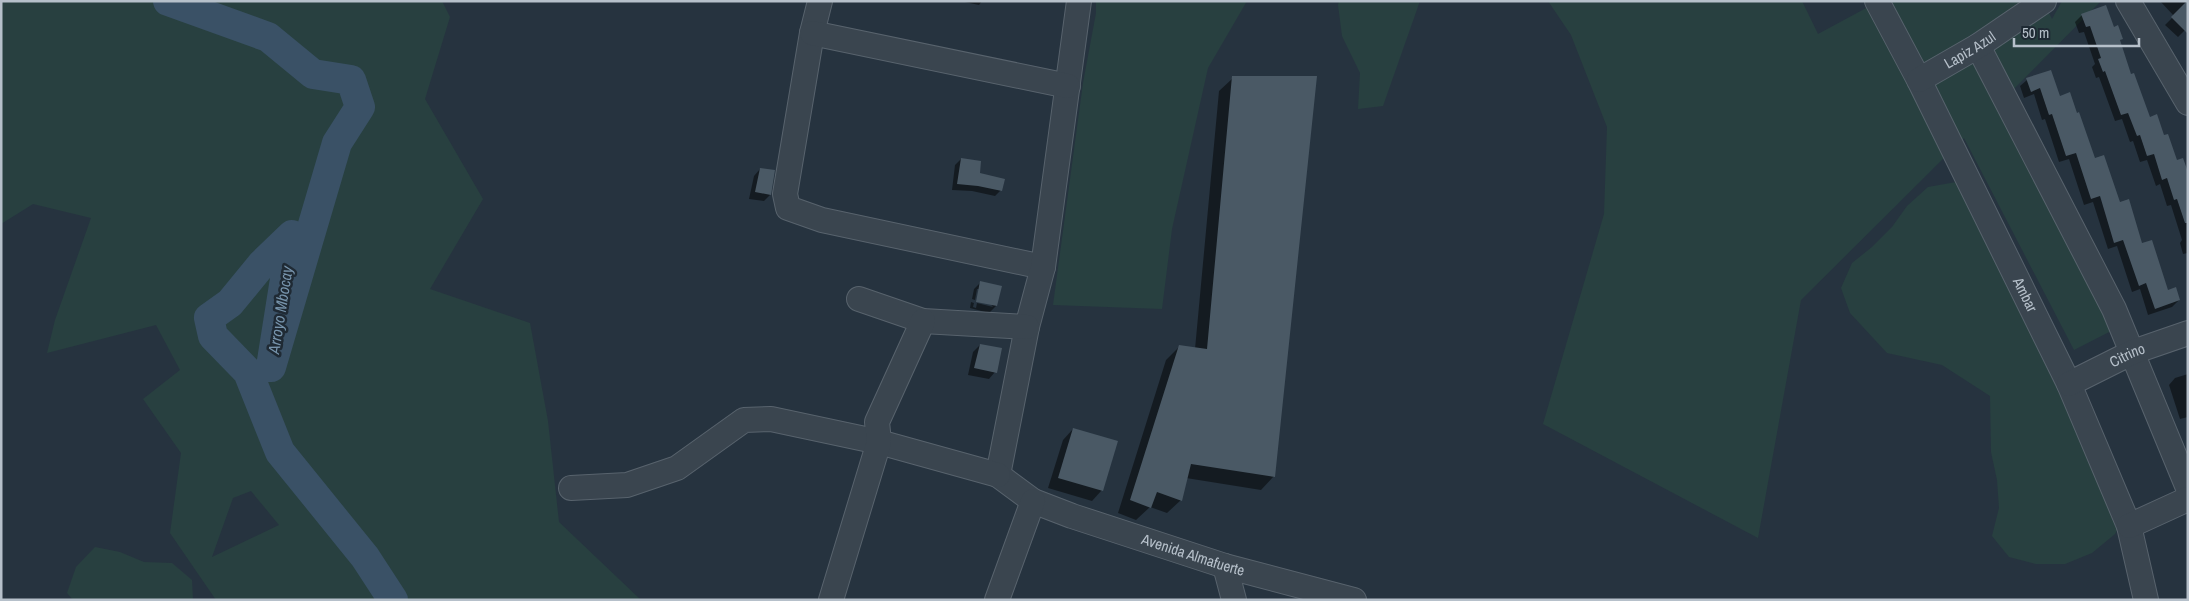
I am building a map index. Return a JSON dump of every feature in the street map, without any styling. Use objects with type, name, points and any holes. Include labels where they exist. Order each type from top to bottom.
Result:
[{"type":"street","points":[[820,1],[812,33],[785,194],[788,208],[822,220],[1043,267]]},
{"type":"street","points":[[571,488],[627,485],[677,468],[744,420],[771,419],[879,442],[998,475],[1027,326],[1043,267],[1079,1]]},
{"type":"street","name":"Ambar","points":[[1876,1],[1919,80],[2069,384],[2129,526],[2146,600]]},
{"type":"street","name":"Lapiz Azul","points":[[1919,80],[1978,46],[2044,1]]},
{"type":"street","points":[[2128,1],[2188,102]]},
{"type":"street","points":[[812,33],[1068,86]]},
{"type":"street","points":[[1978,46],[2114,309],[2134,352],[2188,488]]},
{"type":"street","points":[[859,298],[923,321],[1027,326]]},
{"type":"street","points":[[831,600],[879,442],[877,422],[923,321]]},
{"type":"street","name":"Citrino","points":[[2069,384],[2134,352],[2188,333]]},
{"type":"street","name":"Avenida Almafuerte","points":[[998,475],[1033,501],[1072,516],[1225,566],[1354,600]]},
{"type":"street","points":[[2129,526],[2188,499]]},
{"type":"street","points":[[997,600],[1033,501]]},
{"type":"street","points":[[1225,566],[1234,600]]},
{"type":"green space","points":[[1,1],[442,1],[450,17],[425,99],[483,199],[430,289],[530,323],[548,421],[559,522],[641,600],[216,600],[170,533],[181,453],[143,399],[180,370],[156,325],[47,353],[55,320],[91,218],[33,204],[1,224]],"holes":[[[251,491],[279,525],[212,557],[233,498]]]},
{"type":"green space","points":[[1096,1],[1247,1],[1208,68],[1172,229],[1162,309],[1053,305],[1083,83],[1096,13]]},
{"type":"green space","points":[[1339,1],[1420,1],[1383,106],[1358,109],[1360,73],[1342,36]]},
{"type":"green space","points":[[1548,1],[1802,1],[1818,34],[1870,6],[1886,1],[2043,1],[2052,19],[2062,1],[2101,1],[1997,106],[2113,330],[2074,350],[1964,138],[1801,300],[1758,538],[1543,424],[1604,214],[1607,127],[1571,35]]},
{"type":"green space","points":[[1956,182],[2131,508],[2115,534],[2092,553],[2065,564],[2036,564],[2009,557],[1992,536],[1999,508],[1997,480],[1991,452],[1990,396],[1942,365],[1887,353],[1850,313],[1841,288],[1852,263],[1892,227],[1907,206],[1928,187]]},
{"type":"green space","points":[[95,547],[120,552],[144,562],[172,563],[192,580],[193,600],[73,600],[67,593],[76,567]]},
{"type":"building","points":[[2188,1],[2188,34],[2171,17]]},
{"type":"building","points":[[2106,5],[2114,27],[2118,25],[2123,39],[2120,40],[2131,74],[2134,73],[2150,117],[2157,114],[2164,135],[2168,134],[2177,160],[2183,158],[2188,172],[2188,223],[2185,223],[2177,199],[2174,200],[2167,178],[2162,180],[2154,154],[2147,156],[2140,135],[2137,136],[2128,113],[2121,115],[2105,71],[2103,72],[2098,59],[2101,58],[2090,26],[2086,27],[2081,14]]},
{"type":"building","points":[[2051,70],[2060,96],[2070,92],[2095,158],[2104,155],[2120,202],[2129,199],[2142,243],[2152,240],[2168,290],[2176,287],[2180,300],[2155,309],[2146,283],[2139,286],[2123,240],[2114,243],[2100,196],[2091,199],[2076,153],[2066,156],[2052,114],[2049,115],[2040,88],[2031,92],[2026,78]]},
{"type":"building","points":[[1232,76],[1317,76],[1275,477],[1191,464],[1182,501],[1157,492],[1151,508],[1130,500],[1179,345],[1207,349]]},
{"type":"building","points":[[961,158],[981,161],[980,173],[1005,179],[1002,191],[957,184]]},
{"type":"building","points":[[760,168],[775,170],[771,195],[755,192]]},
{"type":"building","points":[[980,281],[1002,286],[997,306],[976,302]]},
{"type":"building","points":[[980,344],[1002,348],[997,373],[974,368]]},
{"type":"building","points":[[1073,428],[1118,441],[1103,491],[1058,478]]},
{"type":"waterway","name":"Arroyo Mbocay","points":[[168,1],[268,37],[313,74],[351,80],[360,107],[337,143],[271,367],[292,235],[262,264],[230,303],[209,318],[213,336],[248,372],[280,452],[365,557],[393,600]]}]
